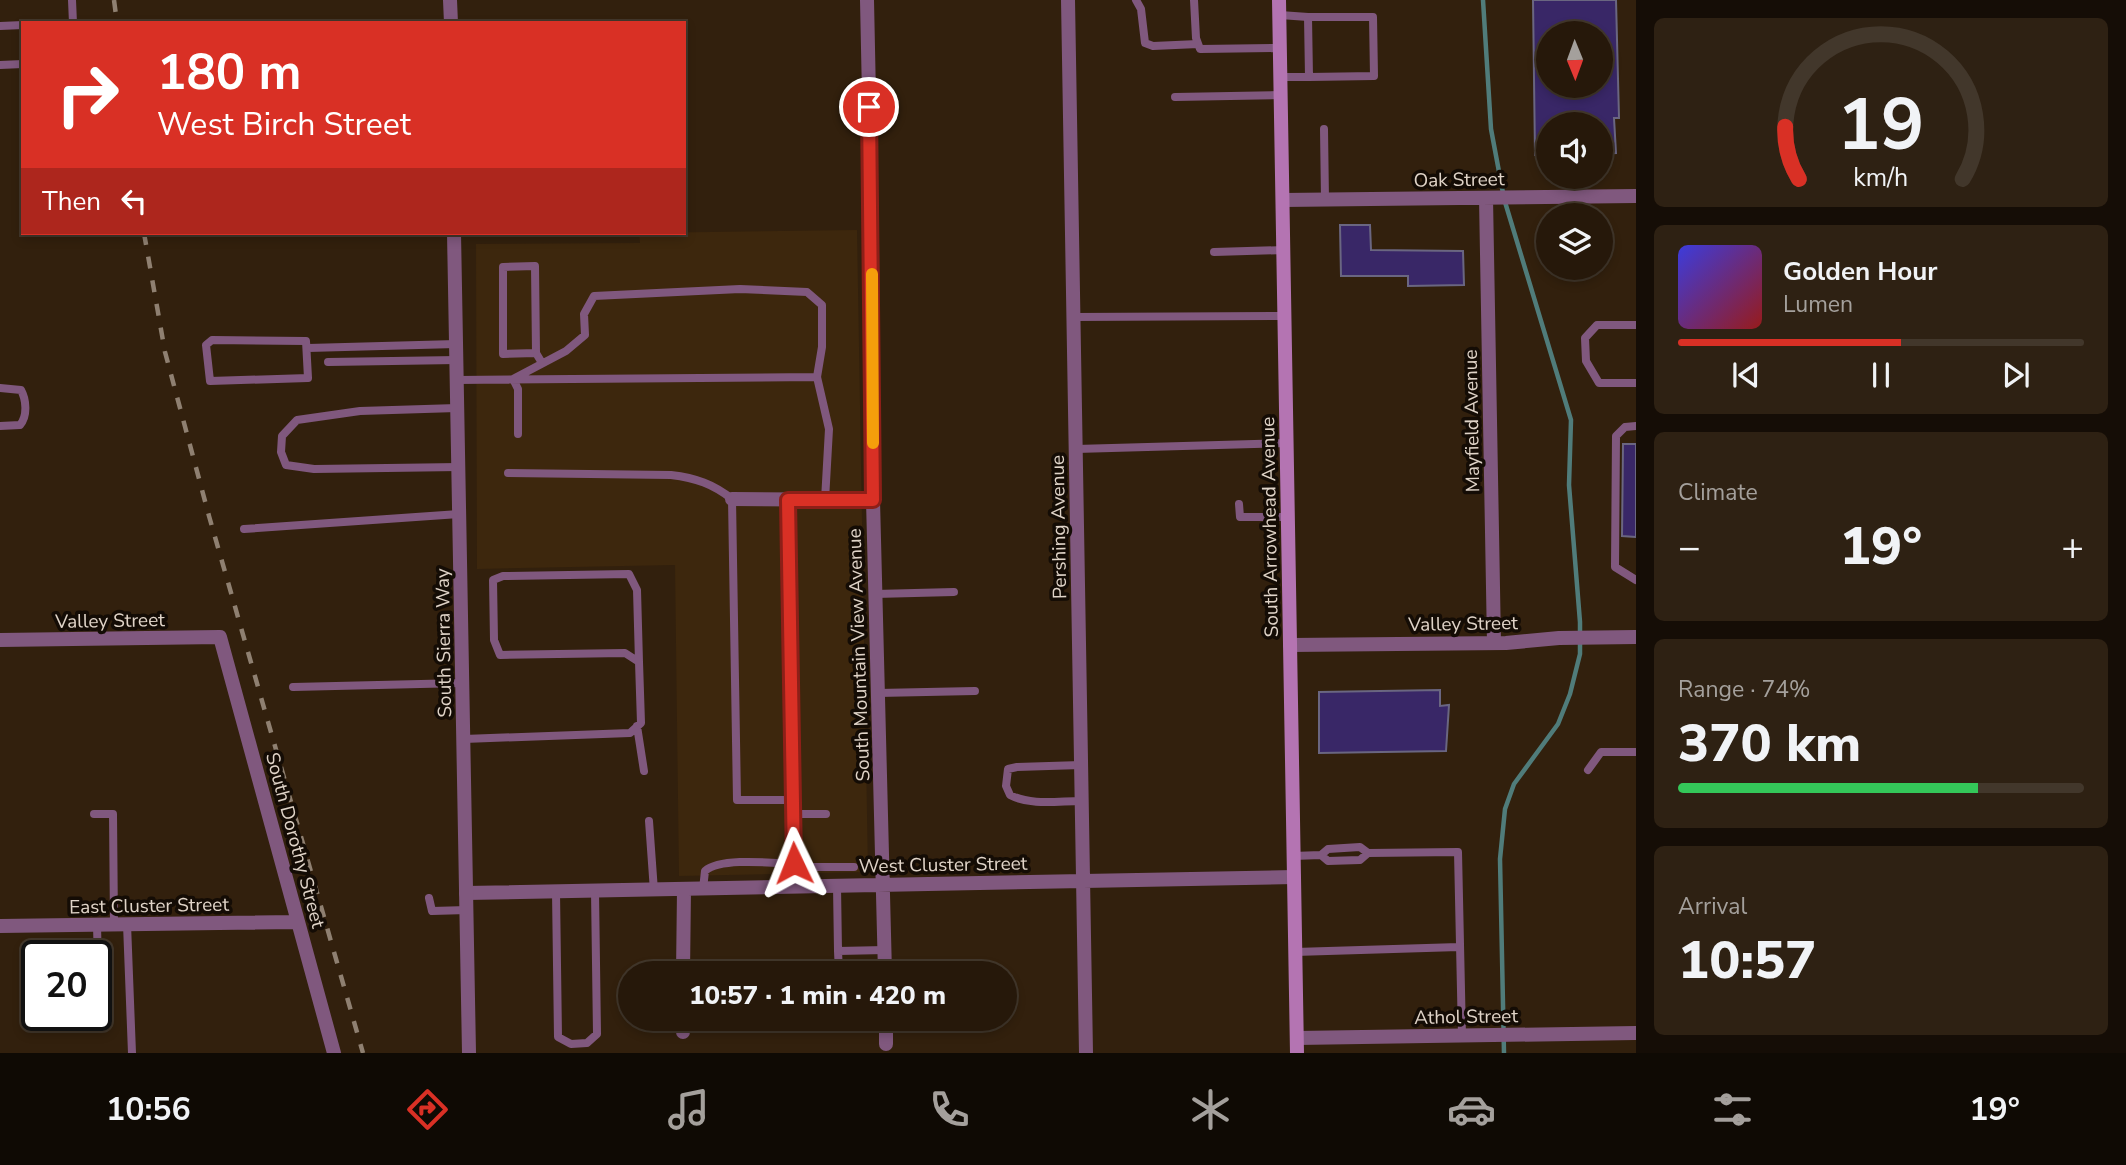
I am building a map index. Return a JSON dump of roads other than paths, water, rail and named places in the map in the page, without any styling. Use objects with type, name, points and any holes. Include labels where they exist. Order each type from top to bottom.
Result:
[{"type":"main road","name":"South Arrowhead Avenue","points":[[1279,0],[1297,1053]]},
{"type":"street","points":[[450,0],[451,21]]},
{"type":"street","name":"South Mountain View Avenue","points":[[867,0],[872,240],[873,500],[885,961]]},
{"type":"street","name":"Pershing Avenue","points":[[1068,0],[1086,1053]]},
{"type":"street","name":"Oak Street","points":[[1283,200],[1636,196]]},
{"type":"street","name":"Mayfield Avenue","points":[[1493,643],[1498,198]]},
{"type":"street","name":"South Sierra Way","points":[[454,235],[469,1053]]},
{"type":"street","points":[[732,499],[873,500]]},
{"type":"street","name":"Valley Street","points":[[0,640],[220,637]]},
{"type":"street","name":"South Dorothy Street","points":[[220,637],[334,1053]]},
{"type":"street","name":"Valley Street","points":[[1290,645],[1493,643],[1559,638],[1636,637]]},
{"type":"street","name":"West Cluster Street","points":[[467,893],[1294,877]]},
{"type":"street","points":[[683,961],[684,890]]},
{"type":"street","name":"East Cluster Street","points":[[0,926],[298,922]]},
{"type":"street","name":"Athol Street","points":[[1297,1038],[1636,1033]]},
{"type":"lane","points":[[72,0],[73,21]]},
{"type":"lane","points":[[1136,0],[1145,43],[1153,46],[1198,44]]},
{"type":"lane","points":[[1195,0],[1200,50],[1280,48]]},
{"type":"lane","points":[[1280,15],[1373,17],[1374,76],[1281,77]]},
{"type":"lane","points":[[1308,17],[1309,77]]},
{"type":"lane","points":[[0,26],[21,26]]},
{"type":"lane","points":[[0,65],[21,64]]},
{"type":"lane","points":[[1175,97],[1281,95]]},
{"type":"lane","points":[[1324,129],[1325,200]]},
{"type":"lane","points":[[1213,252],[1284,250]]},
{"type":"lane","points":[[536,353],[503,354],[503,267],[535,266],[536,353],[542,363]]},
{"type":"lane","points":[[513,380],[566,351],[585,335],[584,314],[594,296],[740,289],[807,292],[822,305],[822,346],[817,377],[828,429],[825,500]]},
{"type":"lane","points":[[1074,317],[1285,316]]},
{"type":"lane","points":[[1636,325],[1597,325],[1586,338],[1586,360],[1600,383],[1636,383]]},
{"type":"lane","points":[[212,340],[304,341],[308,348],[309,375],[305,380],[214,383],[208,378],[206,345],[212,340]]},
{"type":"lane","points":[[308,348],[456,344]]},
{"type":"lane","points":[[328,362],[457,360]]},
{"type":"lane","points":[[457,380],[817,377]]},
{"type":"lane","points":[[513,380],[518,389],[518,435]]},
{"type":"lane","points":[[0,388],[21,390],[25,417],[20,425],[0,426]]},
{"type":"lane","points":[[457,408],[360,411],[297,421],[282,436],[281,452],[286,465],[314,469],[459,467]]},
{"type":"lane","points":[[1636,426],[1625,427],[1616,436],[1615,567],[1636,580]]},
{"type":"lane","points":[[1076,449],[1287,443]]},
{"type":"lane","points":[[508,473],[671,475],[693,478],[715,486],[732,499],[737,800],[793,800]]},
{"type":"lane","points":[[788,500],[795,887]]},
{"type":"lane","points":[[1239,504],[1240,517],[1288,517]]},
{"type":"lane","points":[[244,529],[460,514]]},
{"type":"lane","points":[[464,739],[630,733],[641,723],[637,590],[629,574],[503,576],[492,580],[494,640],[500,655],[625,653],[639,662]]},
{"type":"lane","points":[[875,594],[954,593]]},
{"type":"lane","points":[[293,687],[463,683]]},
{"type":"lane","points":[[878,693],[975,691]]},
{"type":"lane","points":[[638,726],[644,771]]},
{"type":"lane","points":[[1588,769],[1601,752],[1636,751]]},
{"type":"lane","points":[[1081,765],[1017,767],[1008,769],[1006,778],[1010,796],[1017,799],[1032,802],[1082,801]]},
{"type":"lane","points":[[94,814],[113,814],[132,1053]]},
{"type":"lane","points":[[793,814],[826,814]]},
{"type":"lane","points":[[649,821],[653,891]]},
{"type":"lane","points":[[1293,856],[1321,855],[1328,862],[1360,860],[1368,853],[1458,852],[1462,1036]]},
{"type":"lane","points":[[703,890],[705,871],[711,866],[729,863],[854,867]]},
{"type":"lane","points":[[837,886],[838,961]]},
{"type":"lane","points":[[556,892],[558,1037],[571,1044],[587,1043],[597,1034],[595,891]]},
{"type":"lane","points":[[429,898],[432,911],[467,910]]},
{"type":"lane","points":[[97,925],[97,940]]},
{"type":"lane","points":[[1295,952],[1460,947]]},
{"type":"lane","points":[[838,951],[885,950]]},
{"type":"waterway","points":[[1483,0],[1491,129],[1503,193]]},
{"type":"waterway","points":[[1504,1053],[1500,859],[1505,809],[1514,784],[1558,724],[1570,694],[1580,654],[1569,485],[1571,420],[1505,202]]},
{"type":"railway","points":[[114,0],[117,21]]},
{"type":"railway","points":[[144,235],[165,352],[209,516],[363,1053]]}]
